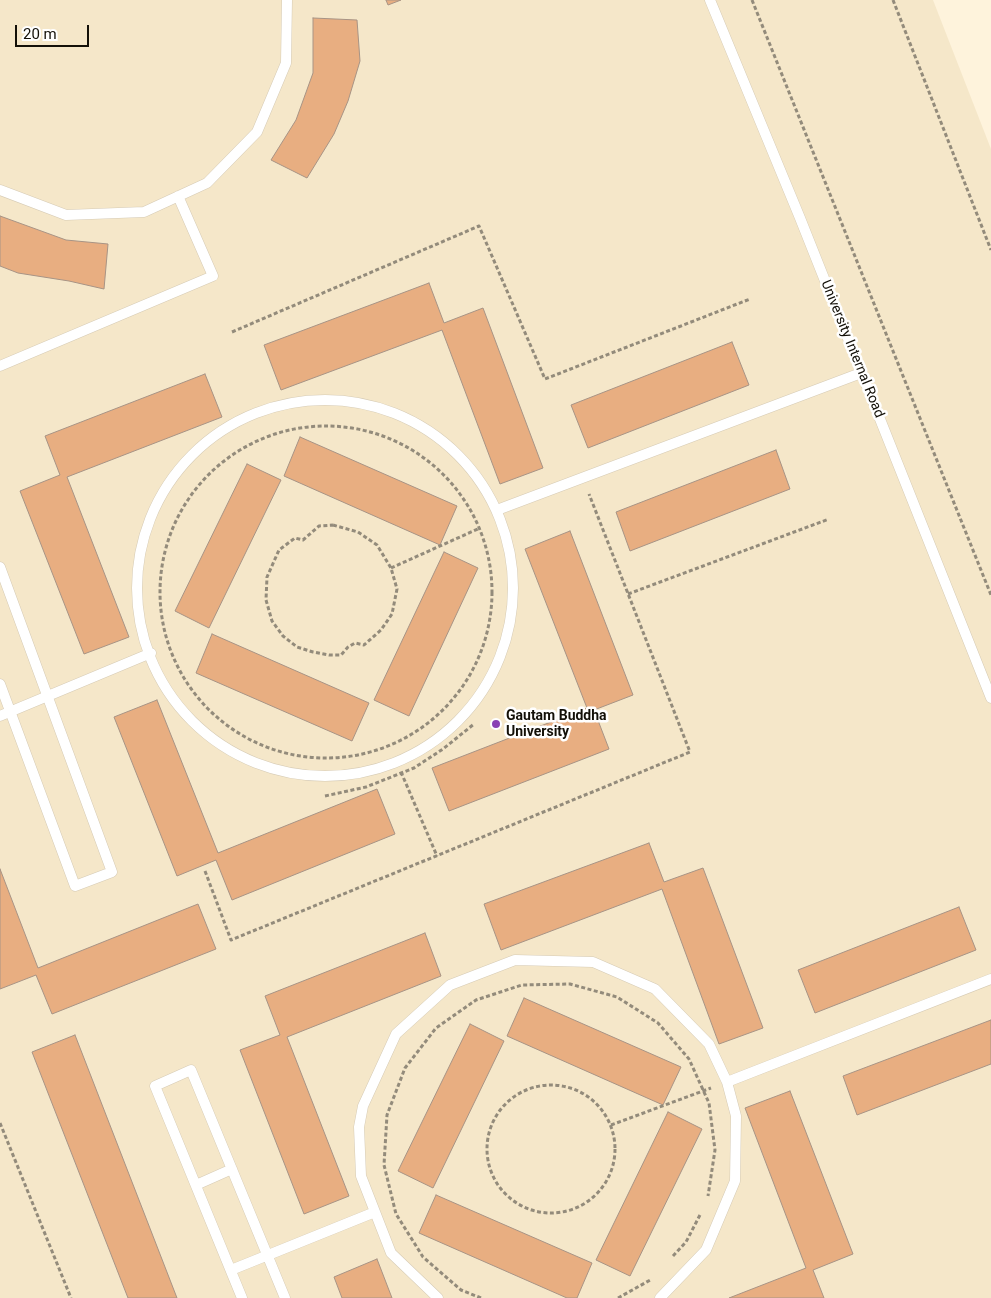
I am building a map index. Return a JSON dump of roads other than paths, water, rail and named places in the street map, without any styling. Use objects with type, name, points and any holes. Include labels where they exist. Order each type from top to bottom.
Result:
[{"type":"lane","points":[[0,190],[66,215],[144,212],[207,183],[257,132],[286,63],[287,0]]},
{"type":"lane","name":"University Internal Road","points":[[710,0],[800,218],[991,698]]},
{"type":"lane","points":[[0,366],[213,276],[178,196]]},
{"type":"lane","points":[[497,510],[861,373]]},
{"type":"lane","points":[[292,402],[370,404],[431,431],[485,487],[497,510],[504,524],[512,559],[511,629],[483,693],[433,744],[370,772],[292,775],[226,751],[168,696],[137,618],[136,569],[139,549],[172,476],[226,427],[292,402]]},
{"type":"lane","points":[[0,567],[112,872],[75,886],[0,684]]},
{"type":"lane","points":[[0,716],[151,654]]},
{"type":"lane","points":[[438,1298],[391,1253],[374,1212],[361,1176],[359,1127],[363,1106],[396,1034],[450,985],[515,960],[593,962],[655,989],[709,1044],[727,1082],[736,1116],[735,1181],[706,1250],[660,1298]]},
{"type":"lane","points":[[727,1082],[991,979]]},
{"type":"lane","points":[[242,1298],[155,1086],[192,1070],[285,1298]]},
{"type":"lane","points":[[196,1185],[232,1170]]},
{"type":"lane","points":[[231,1270],[374,1212]]},
{"type":"place","name":"Gautam Buddha University","points":[[496,724]]}]
